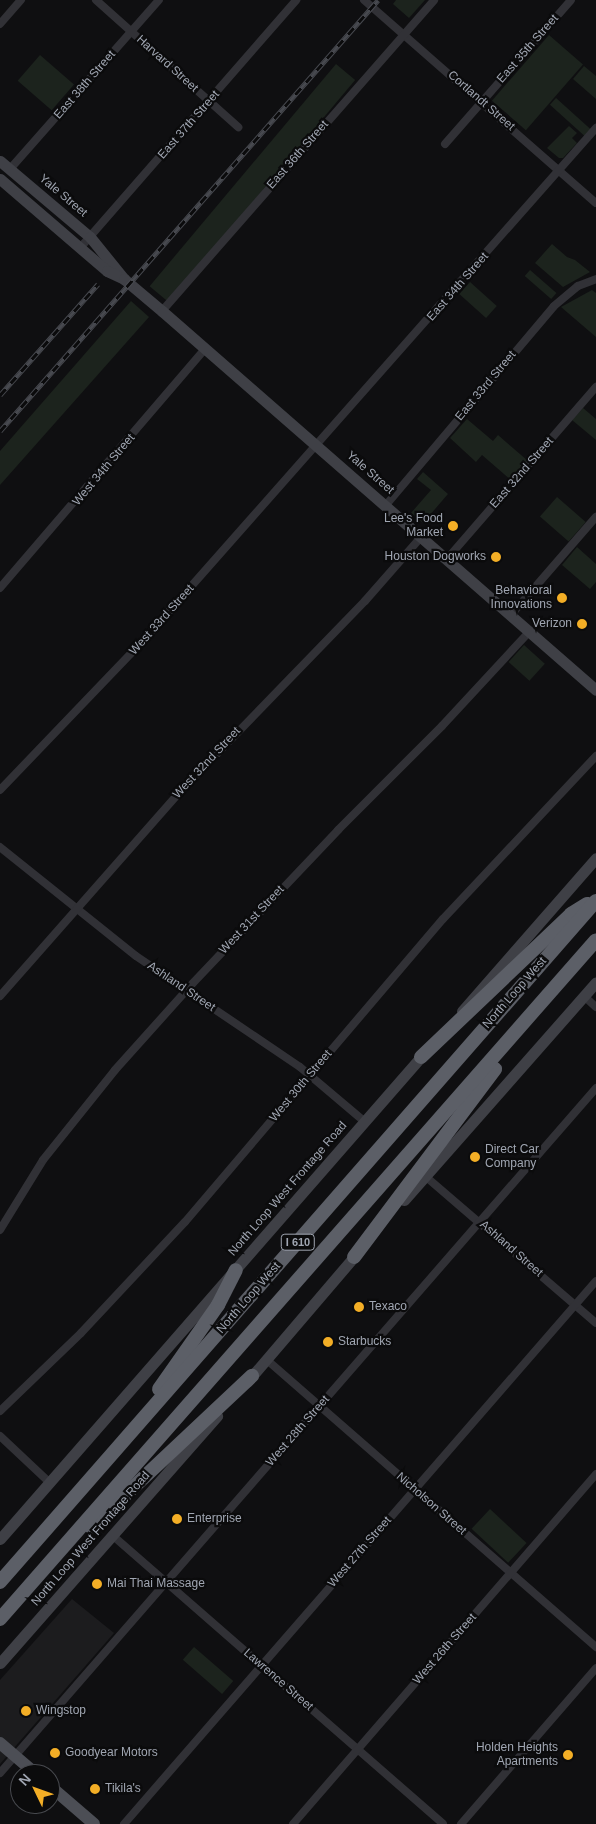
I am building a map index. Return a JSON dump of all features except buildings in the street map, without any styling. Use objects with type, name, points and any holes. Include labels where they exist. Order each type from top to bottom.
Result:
[{"type":"highway","points":[[421,1057],[571,914],[596,899]]},
{"type":"highway","name":"North Loop West","points":[[0,1582],[596,899]]},
{"type":"highway","name":"North Loop West","points":[[0,1620],[596,940]]},
{"type":"highway","points":[[354,1256],[555,988]]},
{"type":"highway","points":[[117,1449],[218,1306],[236,1270]]},
{"type":"highway","points":[[29,1586],[252,1376]]},
{"type":"main road","name":"Yale Street","points":[[0,161],[90,237],[124,279],[318,444],[596,690]]},
{"type":"main road","name":"Yale Street","points":[[0,179],[108,271],[124,279]]},
{"type":"main road","points":[[47,220],[58,209]]},
{"type":"main road","name":"North Loop West Frontage Road","points":[[0,1539],[596,858]]},
{"type":"main road","name":"North Loop West Frontage Road","points":[[0,1662],[267,1360],[354,1256],[596,982]]},
{"type":"main road","points":[[0,1743],[24,1764]]},
{"type":"main road","points":[[60,1795],[94,1824]]},
{"type":"street","points":[[0,24],[20,0]]},
{"type":"street","name":"Harvard Street","points":[[96,0],[238,127]]},
{"type":"street","name":"East 38th Street","points":[[10,169],[159,0]]},
{"type":"street","name":"East 37th Street","points":[[80,248],[296,0]]},
{"type":"street","name":"Cortlandt Street","points":[[364,0],[482,101],[596,203]]},
{"type":"street","name":"East 36th Street","points":[[162,311],[434,0]]},
{"type":"street","name":"East 35th Street","points":[[445,144],[572,0]]},
{"type":"street","name":"East 34th Street","points":[[318,444],[596,128]]},
{"type":"street","name":"East 33rd Street","points":[[386,505],[554,306],[578,286],[596,279]]},
{"type":"street","name":"West 34th Street","points":[[0,588],[205,349]]},
{"type":"street","name":"East 32nd Street","points":[[447,559],[596,387]]},
{"type":"street","name":"West 33rd Street","points":[[0,790],[142,642],[318,444]]},
{"type":"street","points":[[511,615],[596,517]]},
{"type":"street","name":"West 32nd Street","points":[[0,996],[74,909],[422,536]]},
{"type":"street","name":"West 31st Street","points":[[0,1230],[26,1185],[64,1130],[185,991],[338,830],[442,726],[530,631]]},
{"type":"street","name":"West 30th Street","points":[[0,1411],[81,1333],[186,1222],[309,1074],[442,919],[596,756]]},
{"type":"street","name":"Ashland Street","points":[[0,848],[74,909],[185,991],[309,1074],[365,1122]]},
{"type":"street","points":[[584,996],[596,1007]]},
{"type":"street","name":"West 28th Street","points":[[0,1773],[596,1088]]},
{"type":"street","name":"Ashland Street","points":[[425,1176],[596,1323]]},
{"type":"street","name":"West 27th Street","points":[[124,1824],[596,1281]]},
{"type":"street","name":"Nicholson Street","points":[[267,1360],[596,1647]]},
{"type":"street","points":[[0,1436],[48,1482]]},
{"type":"street","name":"West 26th Street","points":[[293,1824],[596,1474]]},
{"type":"street","name":"Lawrence Street","points":[[112,1535],[443,1824]]},
{"type":"street","points":[[461,1824],[596,1668]]},
{"type":"shaded area","points":[[396,0],[425,0],[409,18],[393,4]]},
{"type":"shaded area","points":[[549,35],[583,65],[526,130],[492,101]]},
{"type":"shaded area","points":[[40,55],[74,85],[52,110],[18,81]]},
{"type":"shaded area","points":[[336,64],[355,80],[169,302],[150,286]]},
{"type":"shaded area","points":[[584,66],[596,76],[596,99],[573,79]]},
{"type":"shaded area","points":[[556,98],[591,129],[585,136],[550,105]]},
{"type":"shaded area","points":[[569,126],[577,133],[572,138],[577,143],[563,158],[559,158],[547,148]]},
{"type":"shaded area","points":[[552,244],[567,257],[575,260],[590,272],[563,287],[535,263]]},
{"type":"shaded area","points":[[530,270],[556,293],[551,299],[525,276]]},
{"type":"shaded area","points":[[470,282],[497,306],[486,318],[459,294]]},
{"type":"shaded area","points":[[592,290],[596,293],[596,337],[561,307]]},
{"type":"shaded area","points":[[131,301],[149,317],[0,485],[0,451]]},
{"type":"shaded area","points":[[583,408],[596,419],[596,440],[572,420]]},
{"type":"shaded area","points":[[467,419],[493,441],[498,435],[528,461],[511,480],[482,455],[476,462],[450,438]]},
{"type":"shaded area","points":[[423,472],[448,494],[423,523],[411,513],[431,490],[417,479]]},
{"type":"shaded area","points":[[557,497],[586,522],[569,542],[540,517]]},
{"type":"shaded area","points":[[577,547],[596,564],[596,582],[590,589],[562,565]]},
{"type":"shaded area","points":[[524,645],[545,664],[529,681],[509,662]]},
{"type":"shaded area","points":[[490,1509],[527,1543],[508,1563],[472,1529]]},
{"type":"shaded area","points":[[72,1599],[114,1633],[0,1764],[0,1680]]},
{"type":"shaded area","points":[[194,1647],[233,1681],[222,1694],[183,1660]]},
{"type":"railway","points":[[0,431],[378,0]]},
{"type":"railway","points":[[0,395],[98,284]]},
{"type":"place","name":"Lee's Food Market","points":[[453,526]]},
{"type":"place","name":"Houston Dogworks","points":[[496,557]]},
{"type":"place","name":"Behavioral Innovations","points":[[562,598]]},
{"type":"place","name":"Verizon","points":[[582,624]]},
{"type":"place","name":"Direct Car Company","points":[[475,1157]]},
{"type":"place","name":"Texaco","points":[[359,1307]]},
{"type":"place","name":"Starbucks","points":[[328,1342]]},
{"type":"place","name":"Enterprise","points":[[177,1519]]},
{"type":"place","name":"Mai Thai Massage","points":[[97,1584]]},
{"type":"place","name":"Wingstop","points":[[26,1711]]},
{"type":"place","name":"Goodyear Motors","points":[[55,1753]]},
{"type":"place","name":"Holden Heights Apartments","points":[[568,1755]]},
{"type":"place","name":"Tikila's","points":[[95,1789]]}]
